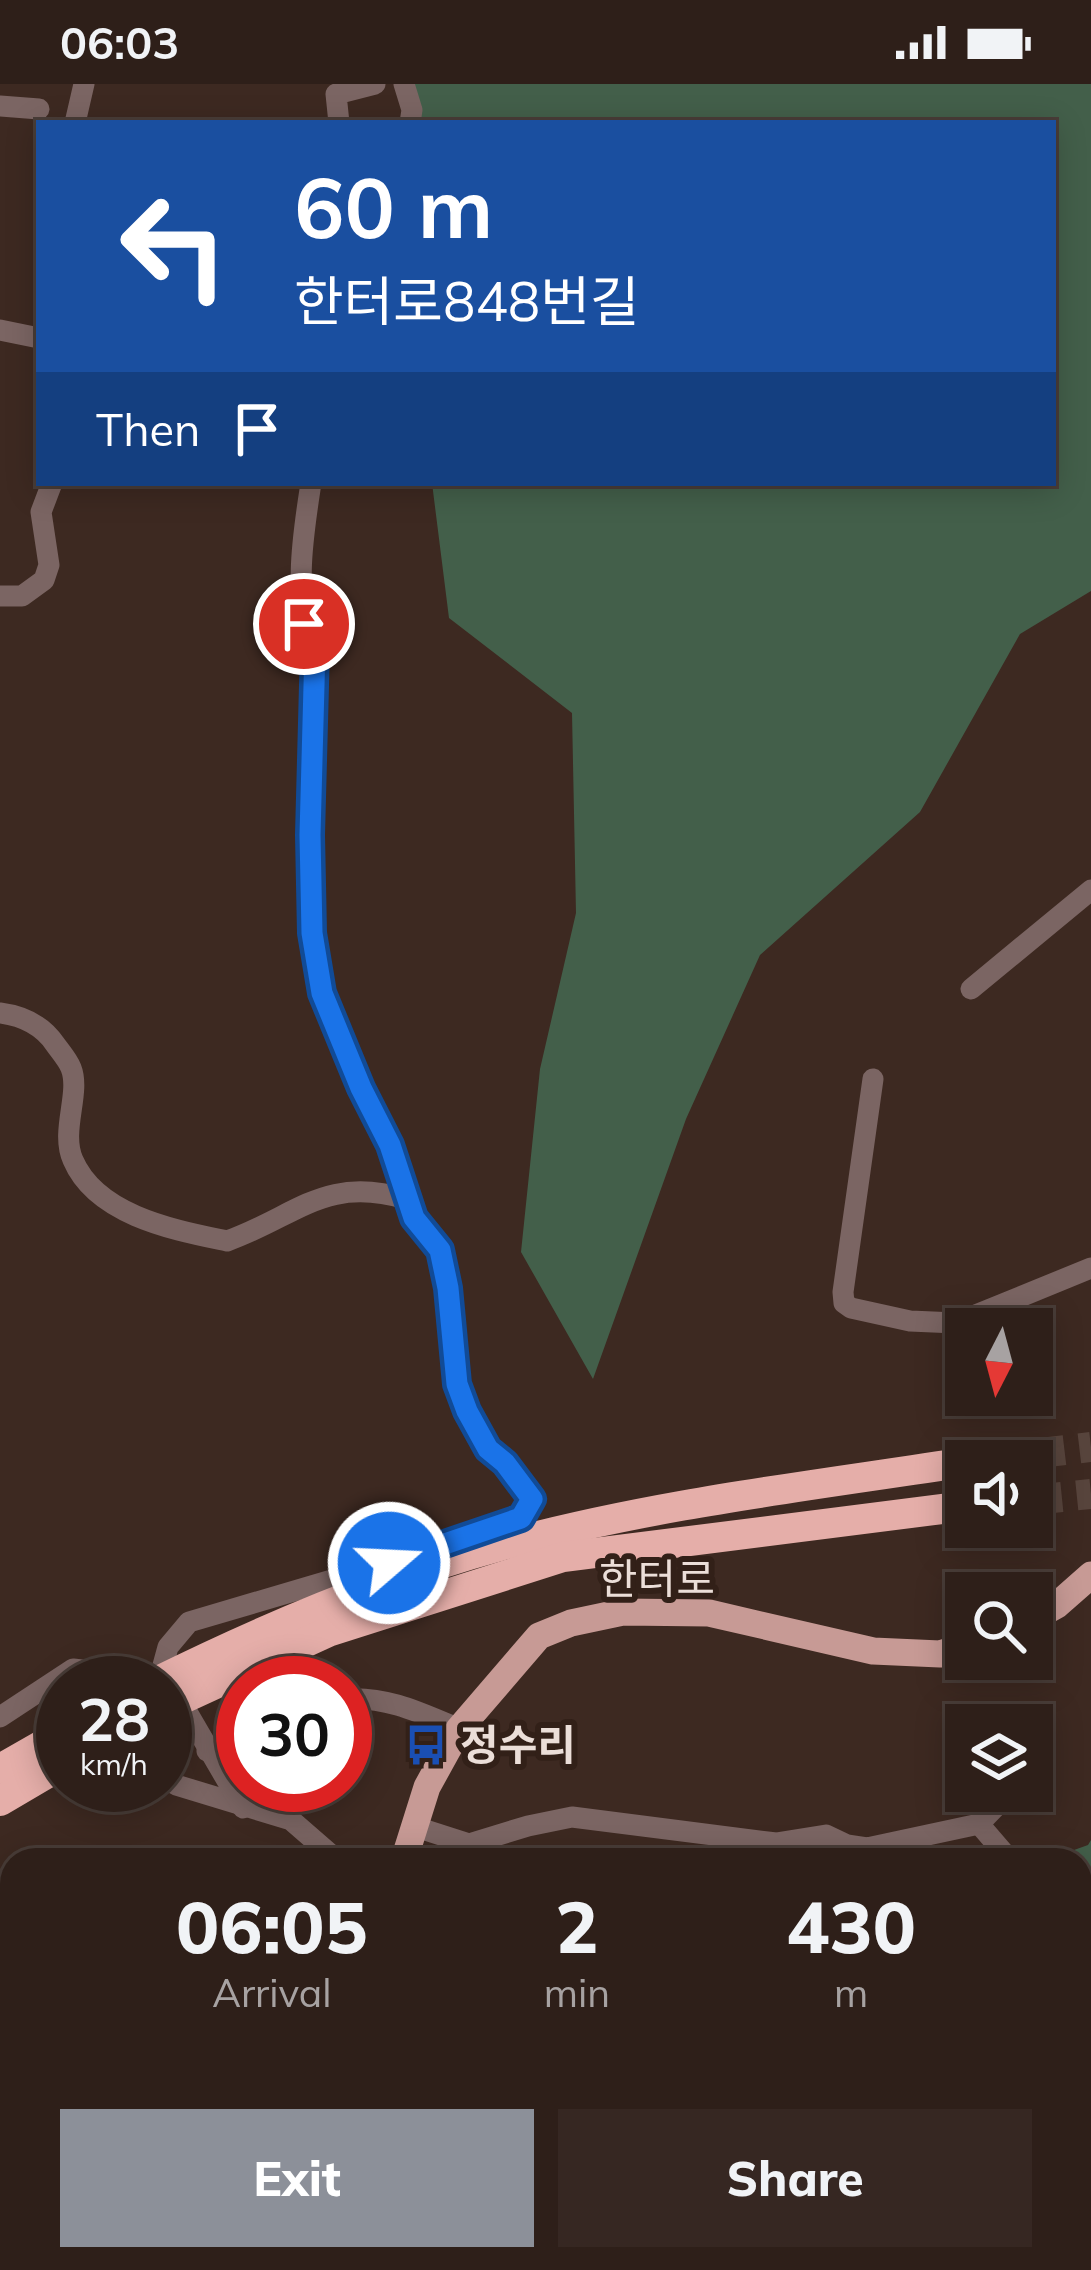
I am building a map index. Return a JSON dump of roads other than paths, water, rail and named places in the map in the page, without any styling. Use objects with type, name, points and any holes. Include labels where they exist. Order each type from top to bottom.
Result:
[{"type":"highway","points":[[192,1685],[211,1669],[409,1574],[501,1546],[686,1506],[945,1466]]},
{"type":"highway","points":[[192,1674],[563,1557],[945,1508]]},
{"type":"highway","points":[[0,1769],[36,1748]]},
{"type":"highway","points":[[0,1802],[36,1780]]},
{"type":"main road","points":[[1053,1607],[1091,1575]]},
{"type":"main road","name":"한터로","points":[[408,1848],[428,1787],[459,1729],[539,1636],[571,1622],[623,1612],[709,1613],[873,1651],[945,1652]]},
{"type":"street","points":[[76,120],[84,84]]},
{"type":"street","points":[[339,120],[336,94],[375,84]]},
{"type":"street","points":[[404,84],[410,120]]},
{"type":"street","points":[[0,106],[39,110]]},
{"type":"street","points":[[0,329],[36,337]]},
{"type":"street","points":[[0,596],[22,596],[44,580],[50,565],[41,512],[51,486]]},
{"type":"street","points":[[216,1765],[162,1669],[168,1648],[189,1622],[521,1518],[532,1499],[488,1449],[467,1411],[457,1384],[440,1250],[414,1218],[390,1145],[322,993],[312,933],[310,835],[315,648],[304,624],[302,598],[311,486]]},
{"type":"street","points":[[970,989],[1091,890]]},
{"type":"street","points":[[0,1013],[45,1029],[73,1071],[68,1140],[74,1162],[86,1180],[115,1205],[147,1220],[227,1240],[295,1206],[351,1190],[374,1190],[406,1199]]},
{"type":"street","points":[[873,1079],[844,1303],[910,1321],[956,1323],[1091,1268]]},
{"type":"street","points":[[0,1717],[36,1694]]},
{"type":"street","points":[[372,1698],[459,1729]]},
{"type":"street","points":[[207,1751],[216,1747]]},
{"type":"street","points":[[259,1812],[291,1820],[324,1848]]},
{"type":"street","points":[[872,1848],[979,1824],[991,1812]]},
{"type":"street","points":[[416,1828],[469,1844],[572,1817],[776,1843],[826,1835],[863,1848]]},
{"type":"street","points":[[979,1824],[1000,1848]]},
{"type":"tunnel","points":[[1053,1452],[1091,1447]]},
{"type":"tunnel","points":[[1053,1498],[1091,1494]]},
{"type":"place","name":"정수리","points":[[426,1745]]}]
